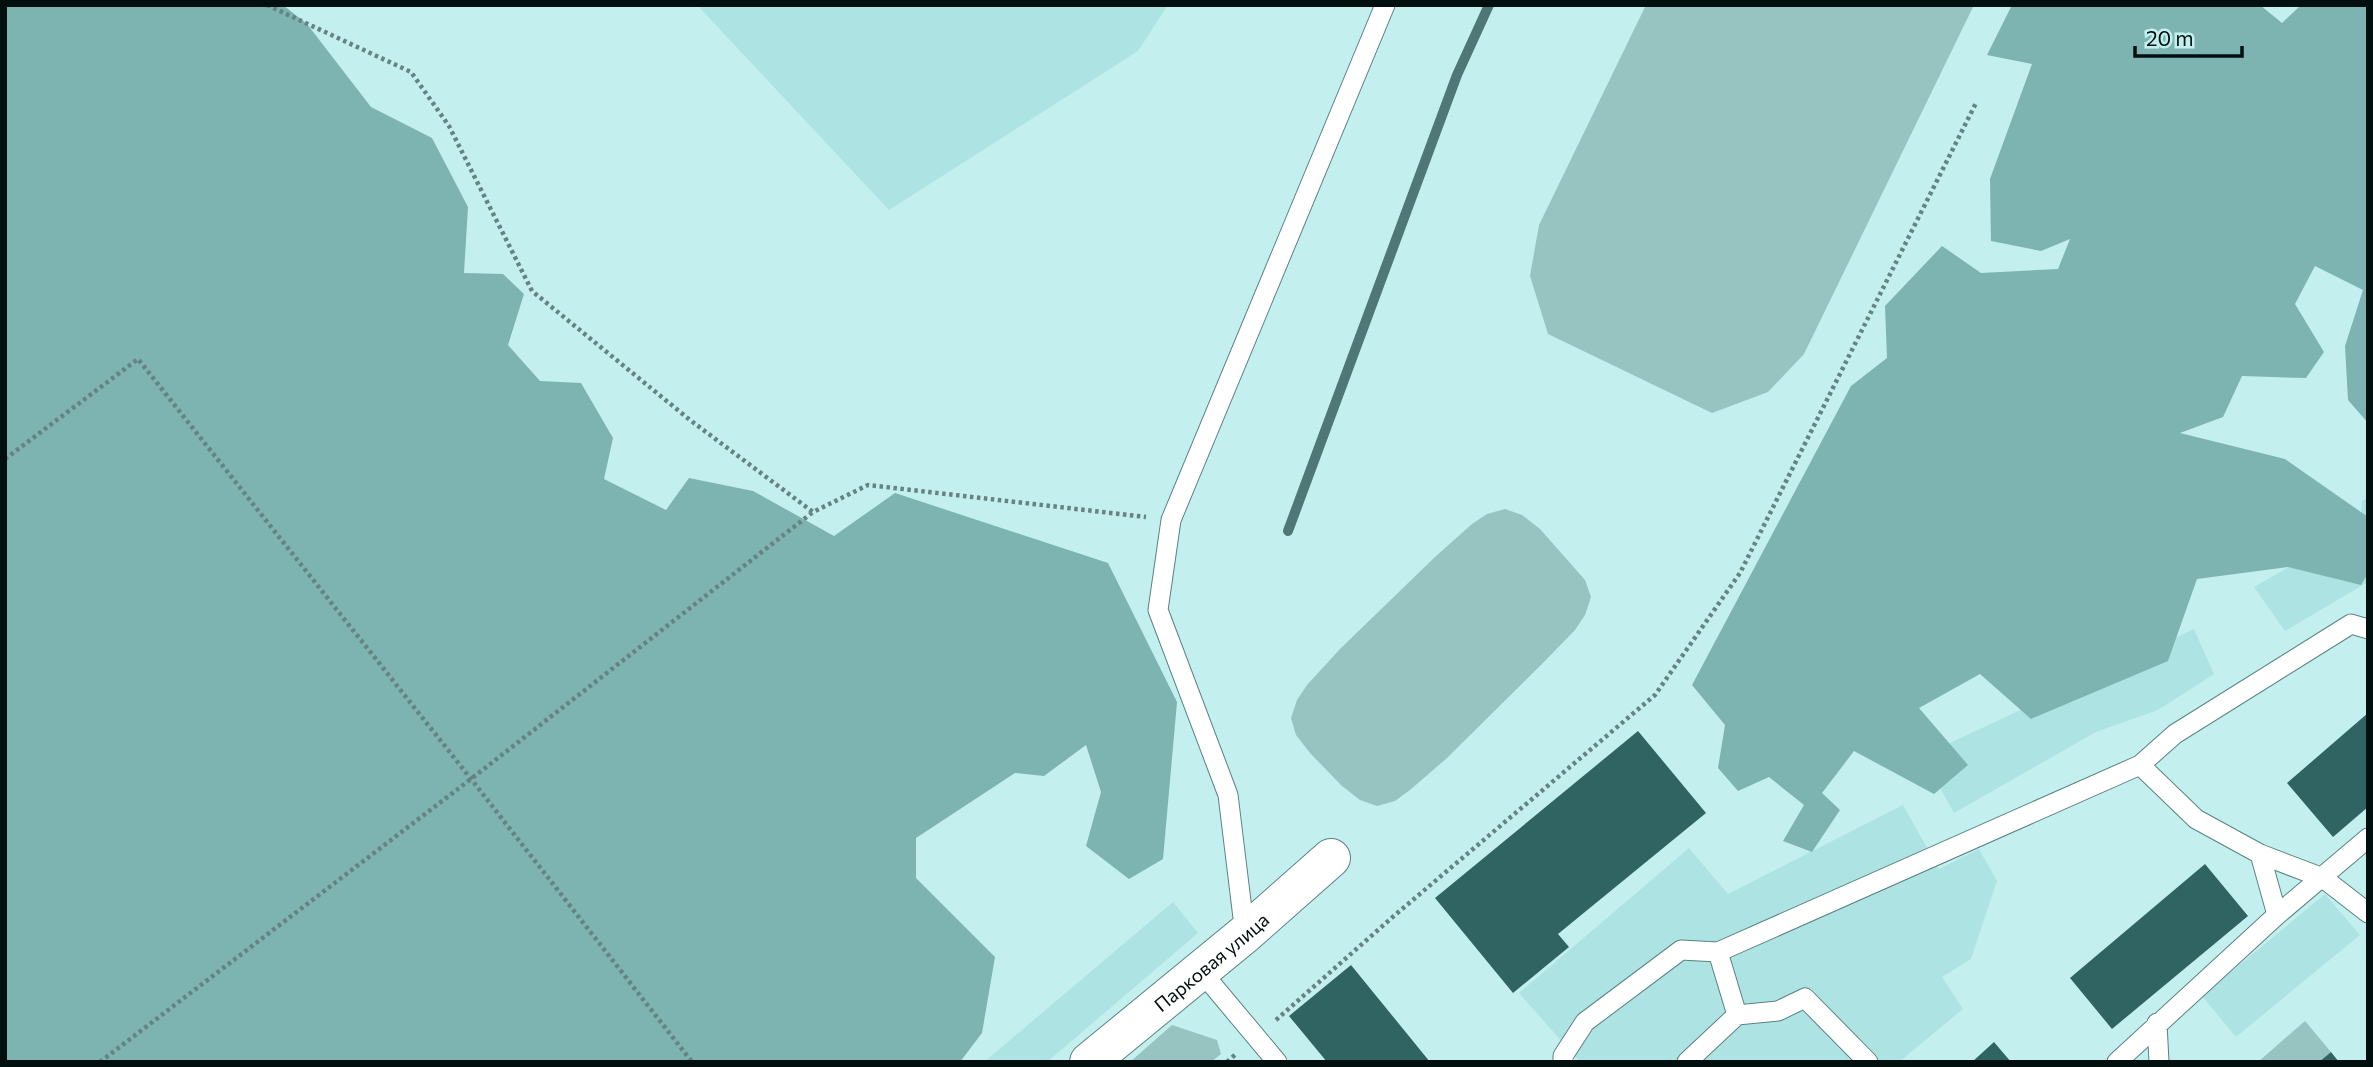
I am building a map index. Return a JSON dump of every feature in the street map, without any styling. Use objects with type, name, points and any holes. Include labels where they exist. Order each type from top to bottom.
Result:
[{"type":"street","name":"Парковая улица","points":[[1089,1062],[1245,934],[1331,858]]},
{"type":"lane","points":[[1245,934],[1228,795],[1158,610],[1171,520],[1385,5]]},
{"type":"lane","points":[[1563,1062],[1563,1056],[1585,1022],[1681,950],[1718,952],[2140,765],[2175,734],[2362,623]]},
{"type":"lane","points":[[2140,765],[2196,819],[2259,854],[2323,878],[2368,913]]},
{"type":"lane","points":[[2117,1062],[2277,915],[2368,838]]},
{"type":"lane","points":[[2259,854],[2277,915]]},
{"type":"lane","points":[[1718,952],[1737,1015]]},
{"type":"lane","points":[[1200,970],[1277,1062]]},
{"type":"lane","points":[[1687,1062],[1737,1015],[1778,1011],[1805,998],[1868,1062]]},
{"type":"lane","points":[[2157,1023],[2159,1062]]},
{"type":"path","points":[[267,5],[411,72],[449,125],[532,291],[690,420],[813,512]]},
{"type":"path","points":[[1227,1062],[1395,915],[1655,695],[1740,573],[1976,103]]},
{"type":"path","points":[[5,459],[138,359],[692,1062]]},
{"type":"path","points":[[100,1062],[471,779],[813,512],[868,485],[1171,520]]},
{"type":"shaded area","points":[[5,5],[283,5],[307,24],[371,107],[432,138],[468,207],[464,273],[503,274],[524,294],[508,345],[540,381],[581,383],[613,438],[604,479],[666,510],[689,478],[753,491],[834,536],[895,493],[1108,563],[1177,702],[1163,859],[1129,879],[1086,846],[1101,792],[1086,745],[1044,776],[1015,773],[916,838],[916,878],[995,957],[982,1033],[960,1062],[5,1062]]},
{"type":"shaded area","points":[[697,5],[1168,5],[1138,51],[889,210]]},
{"type":"shaded area","points":[[2012,5],[2260,5],[2282,23],[2301,5],[2368,5],[2368,423],[2348,400],[2345,346],[2363,290],[2315,266],[2295,304],[2324,352],[2306,378],[2242,376],[2223,417],[2180,433],[2285,459],[2368,517],[2368,573],[2361,585],[2288,567],[2197,579],[2168,661],[2031,719],[1980,674],[1919,708],[1968,765],[1934,794],[1854,751],[1822,793],[1840,810],[1812,852],[1783,841],[1804,805],[1769,777],[1738,791],[1718,768],[1725,725],[1692,685],[1851,386],[1887,358],[1885,306],[1942,246],[1981,273],[2058,269],[2070,239],[2041,251],[1991,241],[1990,179],[2032,64],[1987,55]]},
{"type":"shaded area","points":[[2368,497],[2368,582],[2285,631],[2254,587],[2360,526],[2362,501]]},
{"type":"shaded area","points":[[2194,629],[2214,674],[2158,710],[2096,732],[1954,813],[1922,756]]},
{"type":"shaded area","points":[[1903,805],[1939,869],[1979,849],[1997,881],[1971,959],[1942,977],[1963,1009],[1899,1062],[1580,1062],[1519,993],[1689,848],[1728,894]]},
{"type":"shaded area","points":[[2325,894],[2360,935],[2236,1037],[2202,996]]},
{"type":"shaded area","points":[[1173,902],[1198,933],[1047,1062],[984,1062]]},
{"type":"green space","points":[[1646,5],[1974,5],[1804,354],[1768,392],[1712,413],[1548,334],[1530,276],[1539,225]]},
{"type":"green space","points":[[1505,509],[1522,515],[1540,529],[1585,580],[1591,597],[1585,615],[1575,630],[1541,665],[1447,758],[1410,790],[1395,801],[1377,806],[1360,800],[1342,786],[1296,735],[1291,718],[1297,700],[1340,649],[1435,557],[1472,524],[1487,514]]},
{"type":"green space","points":[[2305,1021],[2331,1052],[2319,1062],[2258,1062]]},
{"type":"green space","points":[[1172,1025],[1217,1040],[1221,1054],[1211,1062],[1130,1062]]},
{"type":"building","points":[[2368,713],[2368,807],[2333,837],[2287,783]]},
{"type":"building","points":[[1638,731],[1706,813],[1558,934],[1569,947],[1513,993],[1435,898]]},
{"type":"building","points":[[2205,864],[2248,916],[2112,1029],[2070,978]]},
{"type":"building","points":[[1351,965],[1430,1062],[1327,1062],[1289,1016]]},
{"type":"building","points":[[1994,1042],[2011,1062],[1972,1062]]},
{"type":"building","points":[[2331,1052],[2339,1062],[2319,1062]]},
{"type":"waterway","points":[[1288,531],[1457,75],[1489,5]]}]
